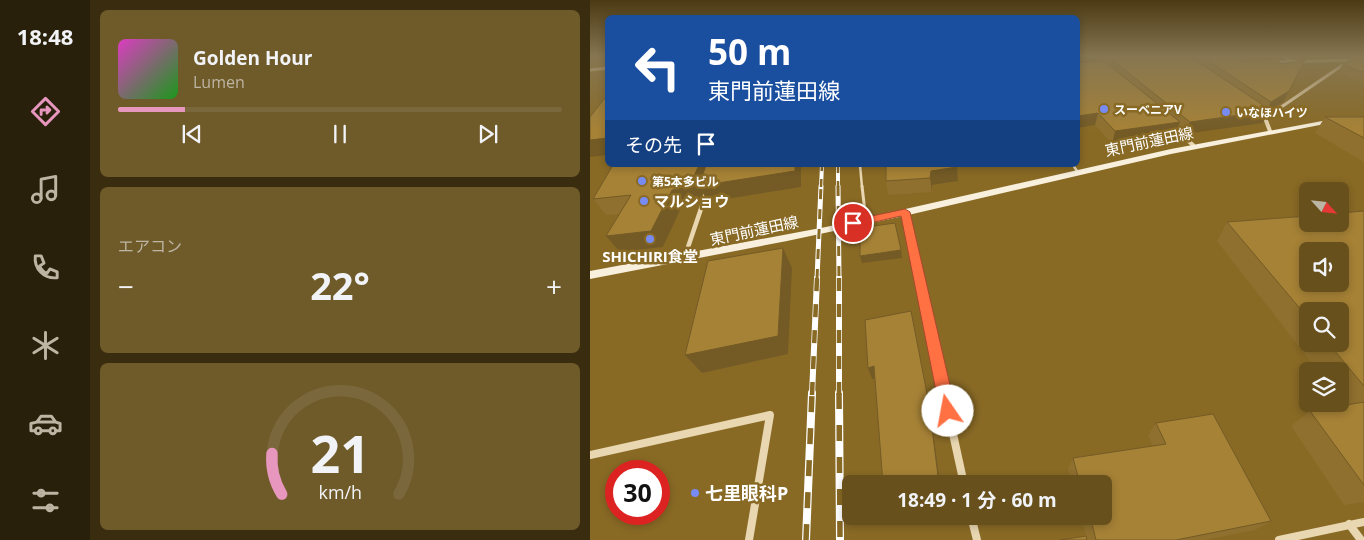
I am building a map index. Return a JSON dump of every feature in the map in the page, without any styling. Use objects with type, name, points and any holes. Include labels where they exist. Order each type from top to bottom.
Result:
[{"type":"main road","name":"東門前蓮田線","points":[[590,275],[684,260],[866,221],[1075,168],[1270,131],[1340,120]]},
{"type":"street","points":[[1265,118],[1318,81]]},
{"type":"street","points":[[1257,112],[1265,118],[1270,131]]},
{"type":"street","points":[[1171,126],[1193,145]]},
{"type":"street","points":[[684,260],[709,184]]},
{"type":"street","points":[[905,212],[962,475]]},
{"type":"street","points":[[590,455],[770,415],[749,540]]},
{"type":"street","points":[[1279,540],[1364,522]]},
{"type":"street","points":[[1349,524],[1361,540]]},
{"type":"street","points":[[974,525],[977,540]]},
{"type":"lane","points":[[860,167],[866,221]]},
{"type":"building","points":[[1080,81],[1129,81],[1180,122],[1115,131],[1098,113],[1080,116]]},
{"type":"building","points":[[1139,81],[1227,81],[1260,103],[1268,111],[1190,122]]},
{"type":"building","points":[[1239,81],[1294,81],[1289,91],[1271,102]]},
{"type":"building","points":[[605,98],[605,138],[590,140],[590,117]]},
{"type":"building","points":[[1325,117],[1364,117],[1364,138]]},
{"type":"building","points":[[612,167],[698,167],[689,187],[672,190],[651,231],[606,236],[631,195],[593,199]]},
{"type":"building","points":[[705,167],[795,167],[795,171],[699,186]]},
{"type":"building","points":[[886,167],[957,167],[931,171],[930,178],[886,181]]},
{"type":"building","points":[[1364,211],[1364,386],[1349,368],[1349,362],[1344,362],[1336,352],[1349,352],[1349,302],[1299,302],[1299,307],[1227,222],[1299,217],[1299,232],[1349,232],[1349,212]]},
{"type":"building","points":[[895,223],[901,250],[860,256],[860,228]]},
{"type":"building","points":[[783,248],[778,336],[685,355],[708,261]]},
{"type":"building","points":[[911,311],[929,404],[938,475],[882,475],[874,366],[868,368],[865,320]]},
{"type":"building","points":[[1364,402],[1364,485],[1311,412],[1349,412],[1349,404]]},
{"type":"building","points":[[1213,414],[1271,521],[1176,540],[1096,540],[1092,525],[1112,525],[1112,475],[1078,475],[1073,458],[1166,444],[1156,423]]},
{"type":"building","points":[[1086,536],[1087,540],[1060,540]]},
{"type":"railway","points":[[821,187],[822,167]]},
{"type":"railway","points":[[838,167],[838,186]]},
{"type":"railway","points":[[817,279],[821,186]]},
{"type":"railway","points":[[838,186],[839,279]]},
{"type":"railway","points":[[812,395],[817,278]]},
{"type":"railway","points":[[839,279],[839,393]]},
{"type":"railway","points":[[806,540],[812,393]]},
{"type":"railway","points":[[839,393],[840,540]]},
{"type":"place","name":"スーベニアV","points":[[1104,109]]},
{"type":"place","name":"いなほハイツ","points":[[1226,112]]},
{"type":"place","name":"第5本多ビル","points":[[642,181]]},
{"type":"place","name":"マルショウ","points":[[644,201]]},
{"type":"place","name":"SHICHIRI食堂","points":[[650,239]]},
{"type":"place","name":"七里眼科P","points":[[695,493]]},
{"type":"route","points":[[853,223],[905,212],[948,411]]}]
